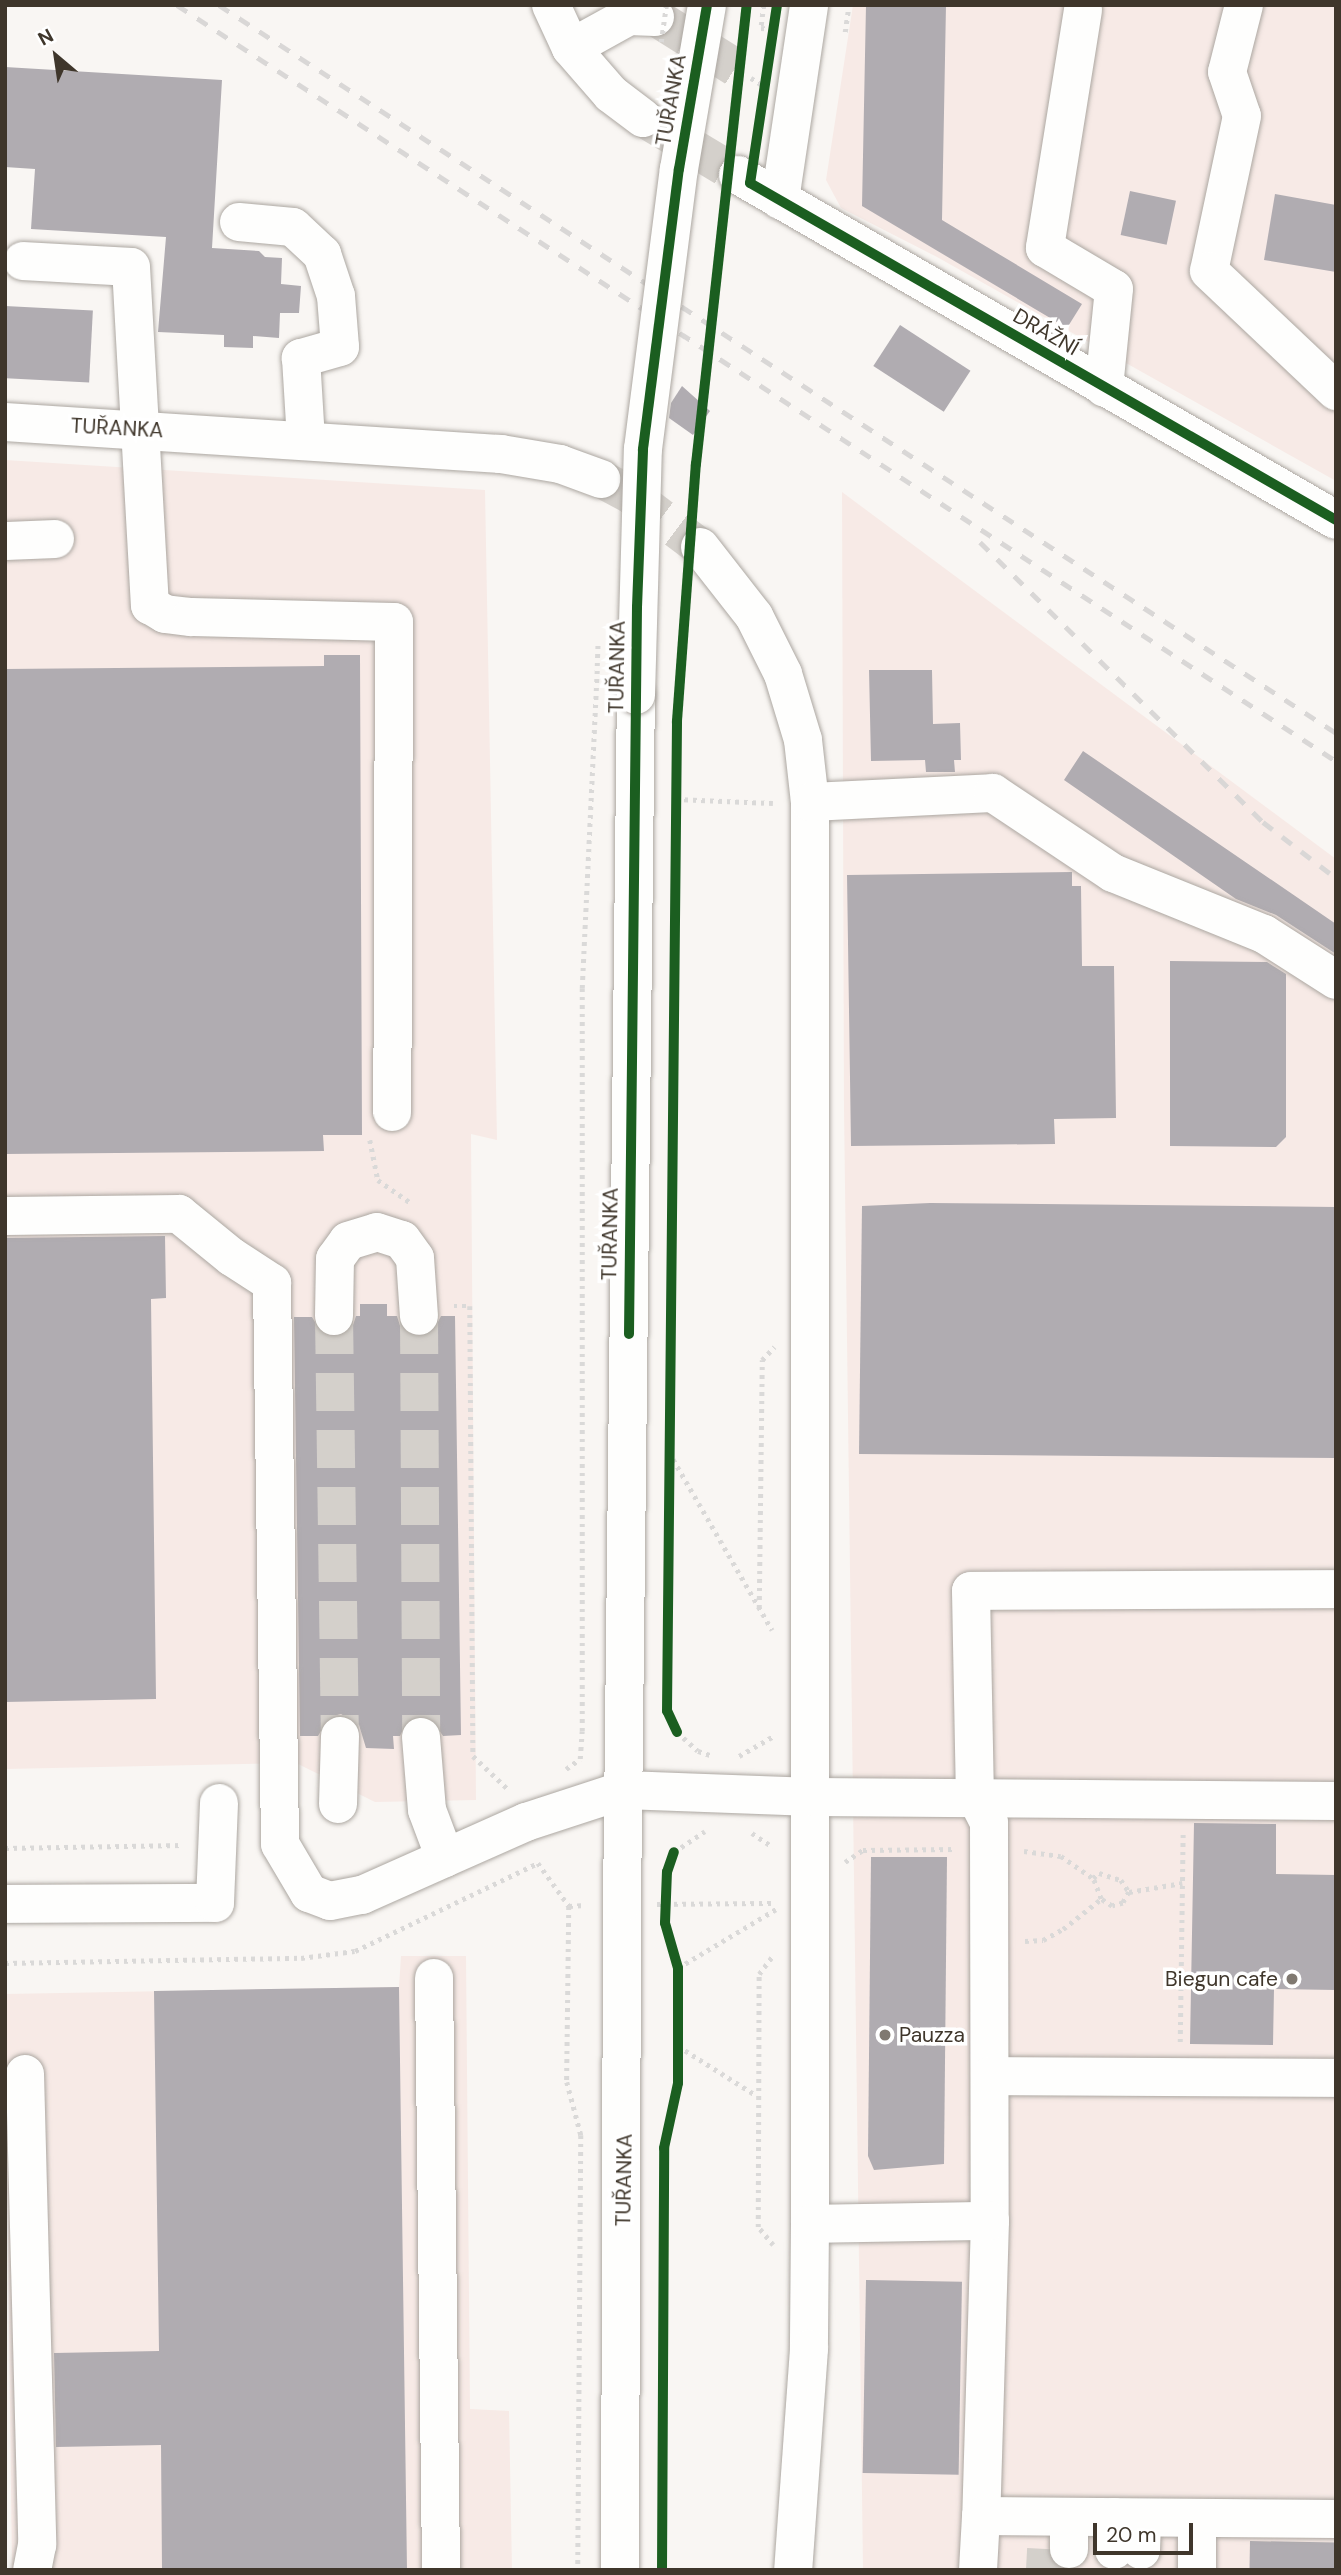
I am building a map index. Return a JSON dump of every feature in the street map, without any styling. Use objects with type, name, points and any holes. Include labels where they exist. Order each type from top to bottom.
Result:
[{"type":"street","points":[[551,5],[571,48],[611,94],[643,118]]},
{"type":"street","name":"TUŘANKA","points":[[620,2570],[622,1903],[636,695],[643,449],[679,169],[707,5]]},
{"type":"street","points":[[780,200],[809,5]]},
{"type":"street","points":[[1244,5],[1227,72],[1242,116],[1209,271],[1336,391]]},
{"type":"street","points":[[1083,10],[1045,248],[1114,289],[1104,387]]},
{"type":"street","points":[[571,48],[615,22],[643,14],[655,17]]},
{"type":"street","points":[[611,94],[601,52],[603,39],[615,22]]},
{"type":"street","name":"DRÁŽNÍ","points":[[738,175],[1336,520]]},
{"type":"street","points":[[239,222],[293,227],[322,254],[336,296],[340,347],[301,358],[306,439]]},
{"type":"street","points":[[23,261],[131,267],[143,430],[143,539],[150,605],[165,614],[191,617],[394,622],[392,1112]]},
{"type":"street","name":"TUŘANKA","points":[[5,422],[306,439],[501,454],[560,464],[601,480]]},
{"type":"street","points":[[5,541],[55,539]]},
{"type":"street","points":[[701,547],[754,616],[783,674],[803,740],[798,802],[813,1797],[809,2349],[793,2570]]},
{"type":"street","points":[[798,802],[993,793],[1113,873],[1264,934],[1336,980]]},
{"type":"street","points":[[5,1216],[179,1214],[232,1257],[272,1283],[280,1844],[309,1893],[330,1901],[362,1895],[526,1822],[624,1790],[813,1797],[975,1795],[1336,1801]]},
{"type":"street","points":[[334,1316],[335,1259],[348,1241],[377,1231],[389,1233],[410,1250],[418,1276],[418,1311]]},
{"type":"street","points":[[978,2570],[989,2221],[989,1823],[975,1795],[971,1591],[1336,1589]]},
{"type":"street","points":[[338,1804],[340,1736]]},
{"type":"street","points":[[421,1737],[427,1810],[445,1858]]},
{"type":"street","points":[[5,1904],[215,1903],[219,1803]]},
{"type":"street","points":[[434,1978],[441,2570]]},
{"type":"street","points":[[25,2074],[37,2545],[32,2570]]},
{"type":"street","points":[[990,2076],[1336,2078]]},
{"type":"street","points":[[810,2224],[989,2221]]},
{"type":"street","points":[[981,2516],[1057,2533],[1128,2534],[1197,2518],[1336,2519]]},
{"type":"street","points":[[1197,2518],[1197,2570]]},
{"type":"path","points":[[764,5],[761,28],[773,29]]},
{"type":"path","points":[[738,79],[740,66]]},
{"type":"path","points":[[557,1776],[580,1759],[582,1731],[582,988],[597,666]]},
{"type":"path","points":[[676,786],[676,813]]},
{"type":"path","points":[[676,799],[798,802]]},
{"type":"path","points":[[418,1311],[470,1306],[473,1756],[517,1797],[538,1863],[569,1906],[567,2082],[581,2135],[578,2570]]},
{"type":"path","points":[[669,1480],[670,1438]]},
{"type":"path","points":[[669,1452],[776,1637]]},
{"type":"path","points":[[674,1727],[698,1751],[713,1756]]},
{"type":"path","points":[[732,1757],[756,1750],[781,1727]]},
{"type":"path","points":[[1180,2050],[1183,1827]]},
{"type":"path","points":[[672,1857],[700,1832],[717,1828]]},
{"type":"path","points":[[746,1830],[778,1853]]},
{"type":"path","points":[[5,1848],[198,1845]]},
{"type":"path","points":[[841,1864],[863,1850],[989,1849],[1061,1856],[1093,1878],[1101,1899],[1112,1906],[1123,1903],[1129,1892]]},
{"type":"path","points":[[5,1963],[301,1958],[355,1951],[538,1863]]},
{"type":"path","points":[[1093,1878],[1106,1873],[1121,1880],[1129,1892]]},
{"type":"path","points":[[1129,1892],[1182,1883]]},
{"type":"path","points":[[989,1940],[1043,1940],[1101,1899]]},
{"type":"path","points":[[569,1906],[622,1903],[788,1903],[677,1962],[678,1981]]},
{"type":"path","points":[[780,2253],[758,2227],[759,1974],[783,1942]]},
{"type":"path","points":[[678,2033],[678,2058]]},
{"type":"path","points":[[678,2046],[758,2097]]},
{"type":"shaded area","points":[[853,5],[1336,5],[1336,481],[937,257],[841,208],[826,180]]},
{"type":"shaded area","points":[[5,460],[485,490],[497,1140],[471,1134],[476,1800],[375,1802],[296,1763],[5,1769]]},
{"type":"shaded area","points":[[842,492],[1336,859],[1336,2570],[863,2570],[844,1109]]},
{"type":"shaded area","points":[[401,1956],[466,1956],[470,2409],[509,2411],[512,2570],[12,2570],[5,1994],[399,1987]]},
{"type":"building","points":[[866,5],[946,5],[942,220],[1082,304],[1067,328],[862,206]]},
{"type":"building","points":[[5,67],[222,80],[212,248],[259,251],[265,257],[282,258],[281,284],[301,286],[299,313],[280,313],[279,338],[253,336],[253,348],[224,347],[224,335],[158,332],[166,237],[31,229],[35,169],[5,167]]},
{"type":"building","points":[[1130,191],[1176,201],[1167,245],[1121,235]]},
{"type":"building","points":[[1275,194],[1336,205],[1336,272],[1264,260]]},
{"type":"building","points":[[5,306],[93,311],[89,383],[5,378]]},
{"type":"building","points":[[900,325],[970,371],[944,412],[873,366]]},
{"type":"building","points":[[682,386],[710,411],[693,435],[669,418],[671,403]]},
{"type":"building","points":[[324,655],[360,655],[362,1135],[323,1135],[324,1151],[5,1154],[5,669],[324,666]]},
{"type":"building","points":[[869,670],[932,670],[933,724],[960,723],[961,760],[954,760],[955,772],[926,772],[925,760],[871,761]]},
{"type":"building","points":[[1083,751],[1336,924],[1336,954],[1276,915],[1236,899],[1064,780]]},
{"type":"building","points":[[1072,872],[1072,886],[1081,886],[1082,966],[1114,966],[1116,1118],[1054,1119],[1055,1144],[851,1146],[847,875]]},
{"type":"building","points":[[1170,961],[1267,962],[1286,974],[1286,1137],[1276,1147],[1170,1146]]},
{"type":"building","points":[[930,1203],[1336,1207],[1336,1458],[859,1454],[862,1206]]},
{"type":"building","points":[[165,1236],[166,1298],[151,1299],[156,1699],[5,1702],[5,1238]]},
{"type":"building","points":[[360,1304],[387,1304],[387,1316],[397,1316],[401,1329],[420,1338],[432,1334],[441,1316],[455,1316],[461,1735],[443,1736],[431,1718],[419,1715],[408,1719],[400,1736],[393,1736],[394,1749],[366,1748],[359,1725],[341,1714],[329,1717],[318,1736],[300,1736],[294,1317],[312,1317],[322,1334],[334,1338],[352,1328],[356,1316],[360,1316]]},
{"type":"building","points":[[1194,1823],[1276,1824],[1276,1874],[1336,1875],[1336,1990],[1274,1989],[1273,2045],[1190,2044]]},
{"type":"building","points":[[871,1857],[947,1857],[944,2164],[874,2170],[868,2156]]},
{"type":"building","points":[[399,1987],[407,2570],[162,2570],[161,2445],[56,2447],[54,2353],[159,2351],[154,1991]]},
{"type":"building","points":[[866,2280],[962,2282],[959,2475],[863,2473]]},
{"type":"building","points":[[1250,2541],[1336,2543],[1336,2570],[1249,2570]]},
{"type":"tunnel","points":[[655,17],[736,68]]},
{"type":"tunnel","points":[[643,118],[738,175]]},
{"type":"tunnel","points":[[601,479],[631,495],[700,547]]},
{"type":"tunnel","points":[[334,1316],[340,1736]]},
{"type":"tunnel","points":[[419,1316],[421,1737]]},
{"type":"tunnel","points":[[1045,2570],[1046,2549]]},
{"type":"railway","points":[[177,5],[1336,761]]},
{"type":"railway","points":[[219,5],[1336,733]]},
{"type":"railway","points":[[980,542],[1263,822],[1336,878]]},
{"type":"cycle path","points":[[629,1334],[637,607],[643,449],[679,169],[707,5]]},
{"type":"cycle path","points":[[677,1732],[667,1711],[677,721],[696,464],[747,5]]},
{"type":"cycle path","points":[[777,5],[750,183],[1336,520]]},
{"type":"cycle path","points":[[662,2570],[664,2148],[678,2083],[678,1968],[665,1923],[667,1872],[674,1852]]},
{"type":"place","name":"Biegun cafe","points":[[1292,1979]]},
{"type":"place","name":"Pauzza","points":[[885,2035]]}]
